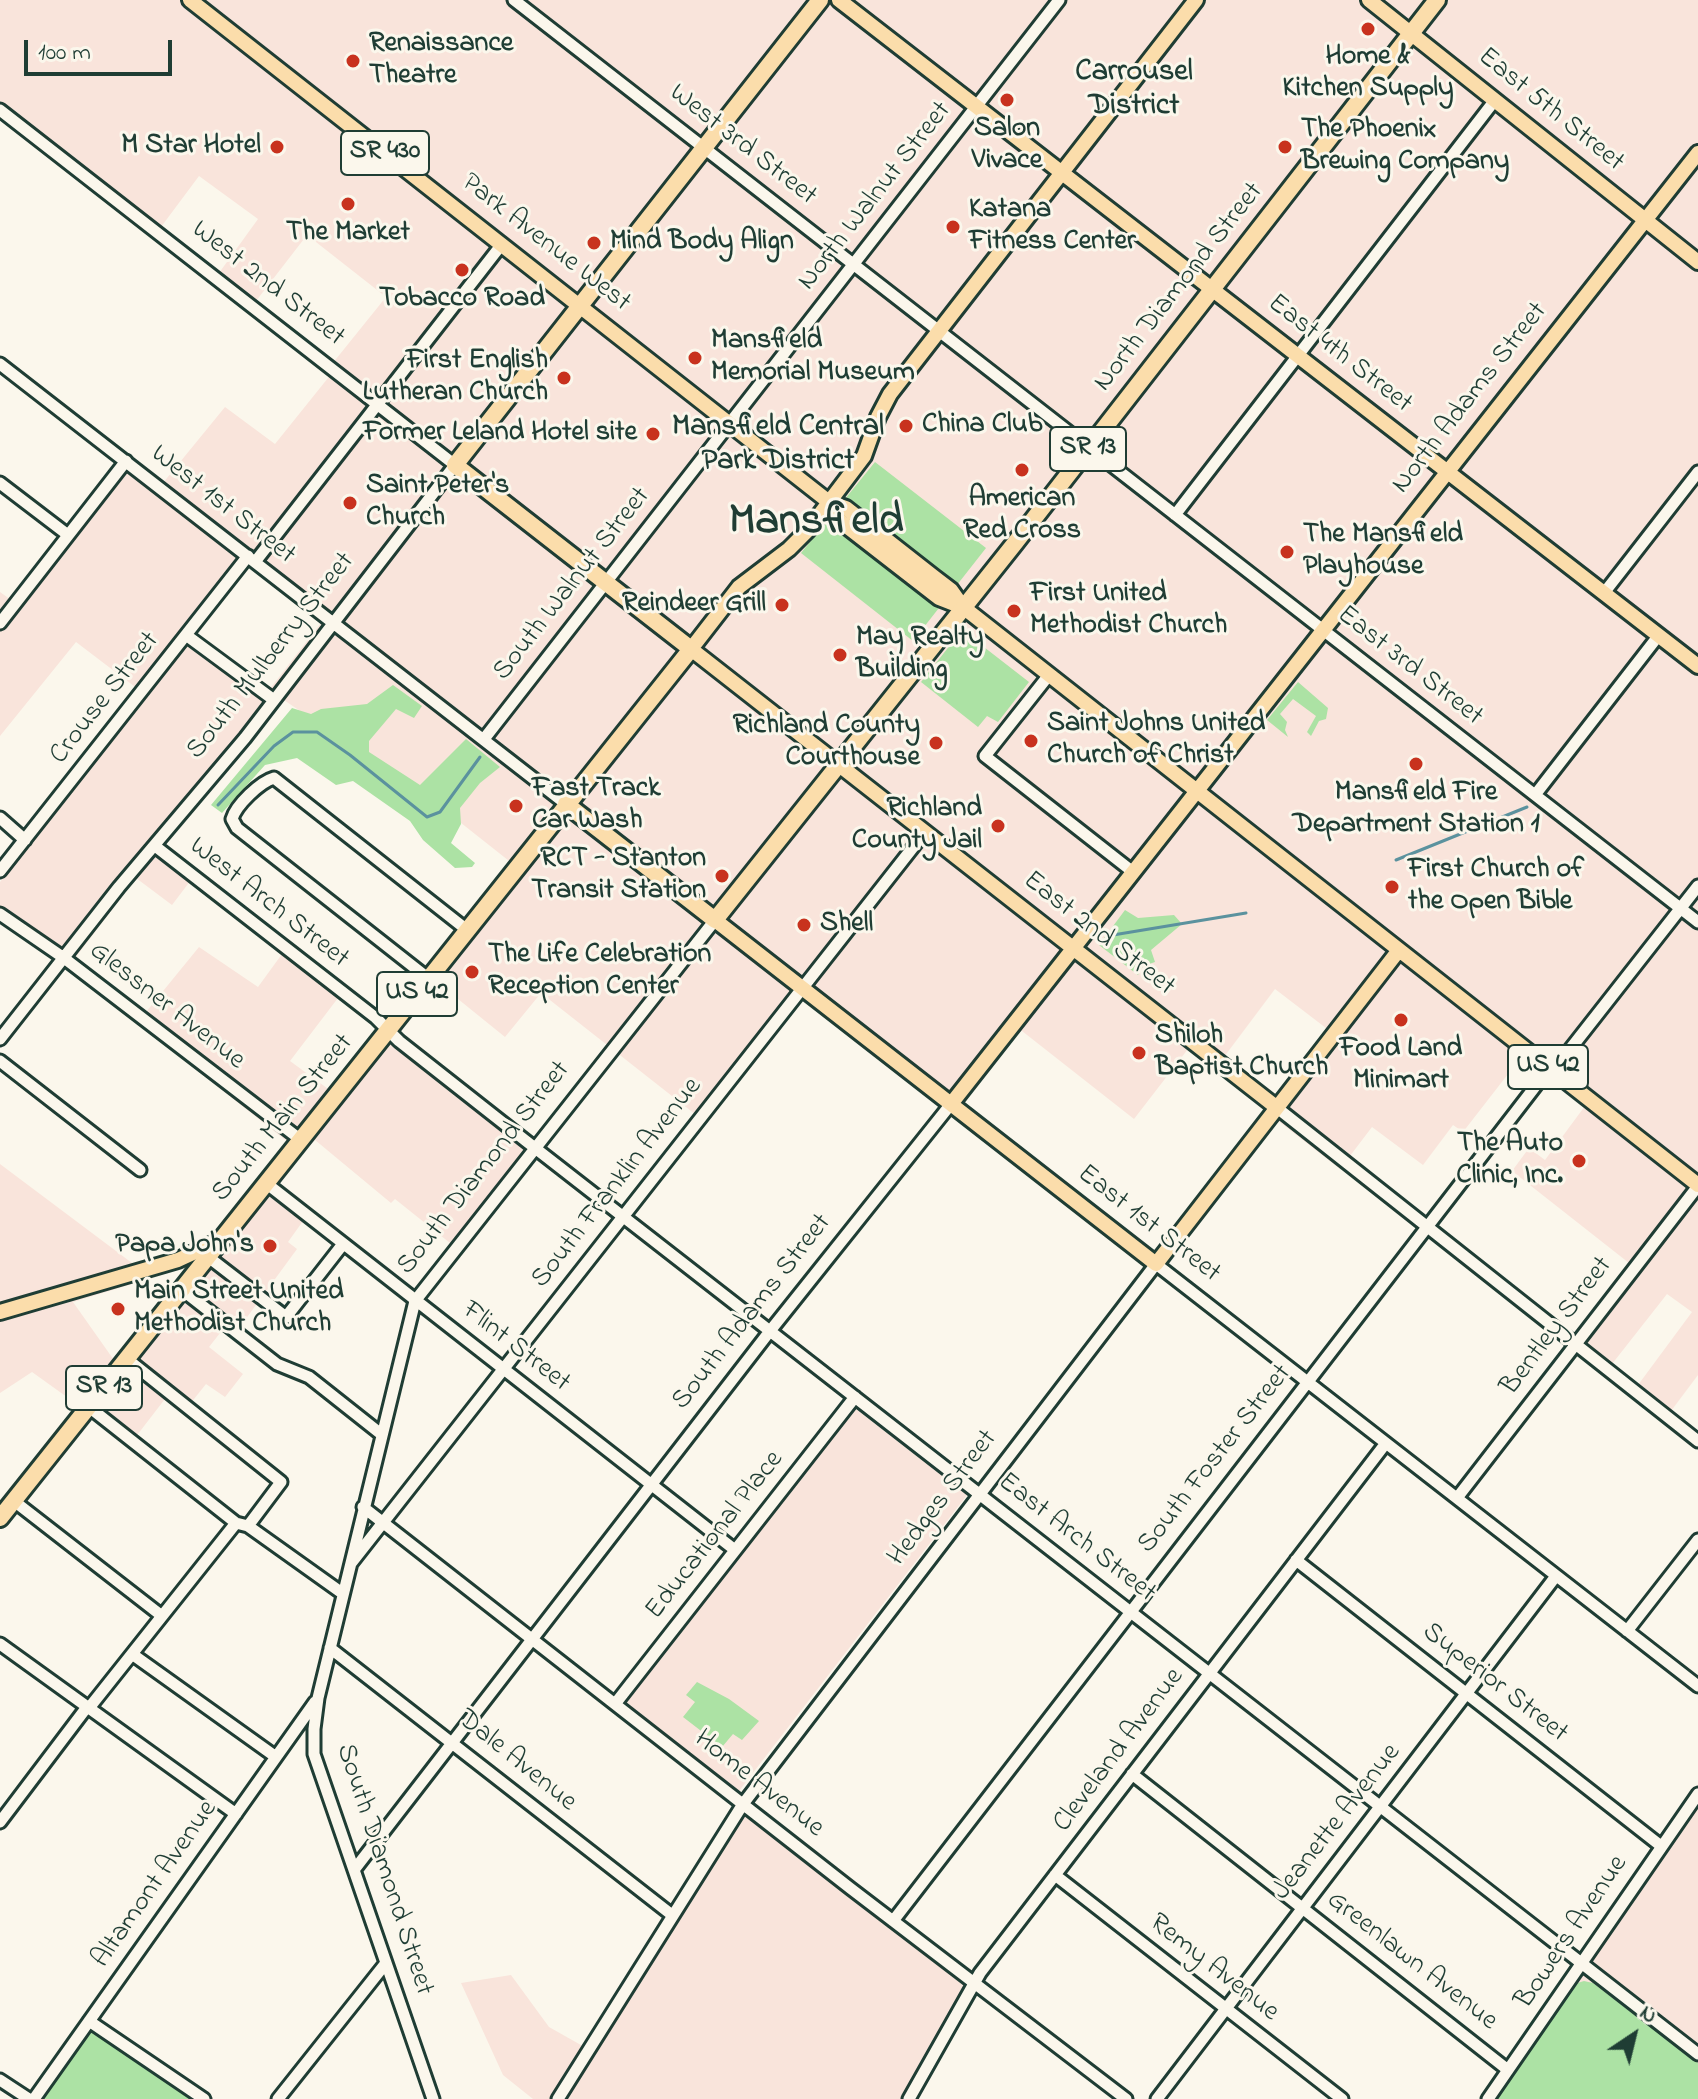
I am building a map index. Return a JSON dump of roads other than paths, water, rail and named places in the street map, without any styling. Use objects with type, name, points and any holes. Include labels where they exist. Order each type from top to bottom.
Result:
[{"type":"highway","name":"South Mulberry Street","points":[[455,465],[820,0]]},
{"type":"highway","name":"North Diamond Street","points":[[963,607],[1437,0]]},
{"type":"highway","name":"West 2nd Street","points":[[455,465],[691,649]]},
{"type":"highway","name":"South Diamond Street","points":[[715,920],[963,607]]},
{"type":"highway","name":"South Main Street","points":[[0,1518],[691,649]]},
{"type":"highway","name":"East 1st Street","points":[[566,804],[715,920]]},
{"type":"main road","name":"Park Avenue West","points":[[190,0],[829,502]]},
{"type":"main road","name":"East 4th Street","points":[[839,0],[1698,666]]},
{"type":"main road","name":"South Main Street","points":[[691,649],[739,587],[798,540],[829,502],[867,451],[887,399],[1196,0]]},
{"type":"main road","name":"East 5th Street","points":[[1369,0],[1698,262]]},
{"type":"main road","name":"North Adams Street","points":[[1198,791],[1698,153]]},
{"type":"main road","name":"SR 430","points":[[829,502],[846,508],[951,590],[963,607],[1399,950]]},
{"type":"main road","name":"East 2nd Street","points":[[691,649],[1276,1107]]},
{"type":"main road","name":"South Adams Street","points":[[951,1104],[1198,791]]},
{"type":"main road","name":"East 1st Street","points":[[715,920],[1156,1264]]},
{"type":"main road","name":"US 42","points":[[1399,950],[1698,1185]]},
{"type":"main road","name":"Hedges Street","points":[[1156,1264],[1399,950]]},
{"type":"main road","name":"US 42","points":[[0,1312],[178,1260],[219,1241]]},
{"type":"street","name":"West 3rd Street","points":[[514,0],[939,330]]},
{"type":"street","name":"North Walnut Street","points":[[730,423],[1059,0]]},
{"type":"street","points":[[1175,515],[1495,100]]},
{"type":"street","name":"West 2nd Street","points":[[0,110],[455,465]]},
{"type":"street","name":"Crouse Street","points":[[0,871],[186,635],[252,559],[377,404],[502,244]]},
{"type":"street","name":"East 3rd Street","points":[[939,330],[1698,922]]},
{"type":"street","name":"West 1st Street","points":[[2,370],[126,461],[566,804]]},
{"type":"street","name":"South Walnut Street","points":[[484,739],[730,423]]},
{"type":"street","points":[[0,623],[126,461]]},
{"type":"street","name":"South Mulberry Street","points":[[0,1039],[274,700],[455,465]]},
{"type":"street","points":[[1604,593],[1698,472]]},
{"type":"street","points":[[0,483],[68,535]]},
{"type":"street","points":[[186,635],[274,700]]},
{"type":"street","points":[[1535,795],[1659,635]]},
{"type":"street","points":[[1049,675],[985,756],[1133,872]]},
{"type":"street","points":[[429,979],[237,828],[232,819],[234,812],[266,781],[274,778],[467,930]]},
{"type":"street","points":[[0,818],[25,840]]},
{"type":"street","name":"South Franklin Avenue","points":[[349,1566],[925,832]]},
{"type":"street","name":"West Arch Street","points":[[155,846],[376,1018],[388,1031]]},
{"type":"street","name":"South Foster Street","points":[[893,1921],[1426,1225],[1541,1079],[1553,1071],[1698,886]]},
{"type":"street","name":"Glessner Avenue","points":[[0,914],[64,958],[301,1140]]},
{"type":"street","name":"South Diamond Street","points":[[433,2099],[314,1754],[318,1698],[342,1593],[415,1301],[715,920]]},
{"type":"street","name":"East Arch Street","points":[[388,1031],[1698,2054]]},
{"type":"street","points":[[0,1061],[140,1170]]},
{"type":"street","name":"South Adams Street","points":[[354,1870],[770,1331],[951,1104]]},
{"type":"street","name":"East 2nd Street","points":[[1276,1107],[1698,1441]]},
{"type":"street","name":"Flint Street","points":[[266,1183],[735,1550]]},
{"type":"street","name":"Bentley Street","points":[[1457,1498],[1698,1185]]},
{"type":"street","points":[[207,1256],[286,1317],[343,1244]]},
{"type":"street","name":"East 1st Street","points":[[1156,1264],[1698,1686]]},
{"type":"street","name":"Hedges Street","points":[[558,2099],[743,1804],[1156,1264]]},
{"type":"street","points":[[181,1289],[277,1364],[309,1377],[381,1434]]},
{"type":"street","points":[[127,1359],[281,1482],[248,1526]]},
{"type":"street","name":"Educational Place","points":[[615,1704],[855,1397]]},
{"type":"street","points":[[89,1407],[236,1523],[248,1526],[342,1593]]},
{"type":"street","name":"Cleveland Avenue","points":[[909,2099],[975,1983],[1386,1443]]},
{"type":"street","points":[[14,1501],[162,1616]]},
{"type":"street","name":"Home Avenue","points":[[363,1507],[1126,2099]]},
{"type":"street","points":[[0,1822],[236,1523]]},
{"type":"street","points":[[1627,1631],[1698,1540]]},
{"type":"street","name":"Superior Street","points":[[1296,1560],[1661,1846]]},
{"type":"street","name":"Jeanette Avenue","points":[[1157,2099],[1556,1576]]},
{"type":"street","points":[[0,1644],[236,1814]]},
{"type":"street","name":"Dale Avenue","points":[[330,1648],[672,1915]]},
{"type":"street","points":[[132,1654],[276,1757]]},
{"type":"street","name":"Altamont Avenue","points":[[32,2099],[318,1698]]},
{"type":"street","name":"Greenlawn Avenue","points":[[1132,1774],[1508,2070]]},
{"type":"street","name":"Bowers Avenue","points":[[1488,2099],[1698,1794]]},
{"type":"street","name":"Remy Avenue","points":[[1055,1875],[1342,2099]]},
{"type":"street","points":[[278,2099],[386,1963]]},
{"type":"street","points":[[89,2021],[204,2099]]},
{"type":"street","points":[[0,2080],[32,2099]]},
{"type":"waterway","points":[[218,805],[274,746],[293,732],[317,732],[427,817],[440,812],[480,757]]},
{"type":"waterway","points":[[1396,860],[1527,807]]},
{"type":"waterway","points":[[1113,935],[1246,913]]},
{"type":"place","name":"Home & Kitchen Supply","points":[[1368,29]]},
{"type":"place","name":"Renaissance Theatre","points":[[353,61]]},
{"type":"place","name":"Salon Vivace","points":[[1007,100]]},
{"type":"place","name":"M Star Hotel","points":[[277,147]]},
{"type":"place","name":"The Phoenix Brewing Company","points":[[1285,147]]},
{"type":"place","name":"The Market","points":[[348,204]]},
{"type":"place","name":"Katana Fitness Center","points":[[953,227]]},
{"type":"place","name":"Mind Body Align","points":[[594,243]]},
{"type":"place","name":"Tobacco Road","points":[[462,270]]},
{"type":"place","name":"Mansfield Memorial Museum","points":[[695,358]]},
{"type":"place","name":"First English Lutheran Church","points":[[564,378]]},
{"type":"place","name":"China Club","points":[[906,426]]},
{"type":"place","name":"Former Leland Hotel site","points":[[653,434]]},
{"type":"place","name":"American Red Cross","points":[[1022,470]]},
{"type":"place","name":"Saint Peter's Church","points":[[350,503]]},
{"type":"place","name":"The Mansfield Playhouse","points":[[1287,552]]},
{"type":"place","name":"Reindeer Grill","points":[[782,605]]},
{"type":"place","name":"First United Methodist Church","points":[[1014,611]]},
{"type":"place","name":"May Realty Building","points":[[840,655]]},
{"type":"place","name":"Saint Johns United Church of Christ","points":[[1031,741]]},
{"type":"place","name":"Richland County Courthouse","points":[[936,743]]},
{"type":"place","name":"Mansfield Fire Department Station 1","points":[[1416,764]]},
{"type":"place","name":"Fast Track Car Wash","points":[[516,806]]},
{"type":"place","name":"Richland County Jail","points":[[998,826]]},
{"type":"place","name":"RCT - Stanton Transit Station","points":[[722,876]]},
{"type":"place","name":"First Church of the Open Bible","points":[[1392,887]]},
{"type":"place","name":"Shell","points":[[804,925]]},
{"type":"place","name":"The Life Celebration Reception Center","points":[[472,972]]},
{"type":"place","name":"Food Land Minimart","points":[[1401,1020]]},
{"type":"place","name":"Shiloh Baptist Church","points":[[1139,1053]]},
{"type":"place","name":"The Auto Clinic, Inc.","points":[[1579,1161]]},
{"type":"place","name":"Papa John's","points":[[270,1246]]},
{"type":"place","name":"Main Street United Methodist Church","points":[[118,1309]]},
{"type":"district","name":"Carrousel District","points":[[1134,91]]},
{"type":"district","name":"Mansfield Central Park District","points":[[778,446]]},
{"type":"district","name":"Mansfield","points":[[816,525]]}]
